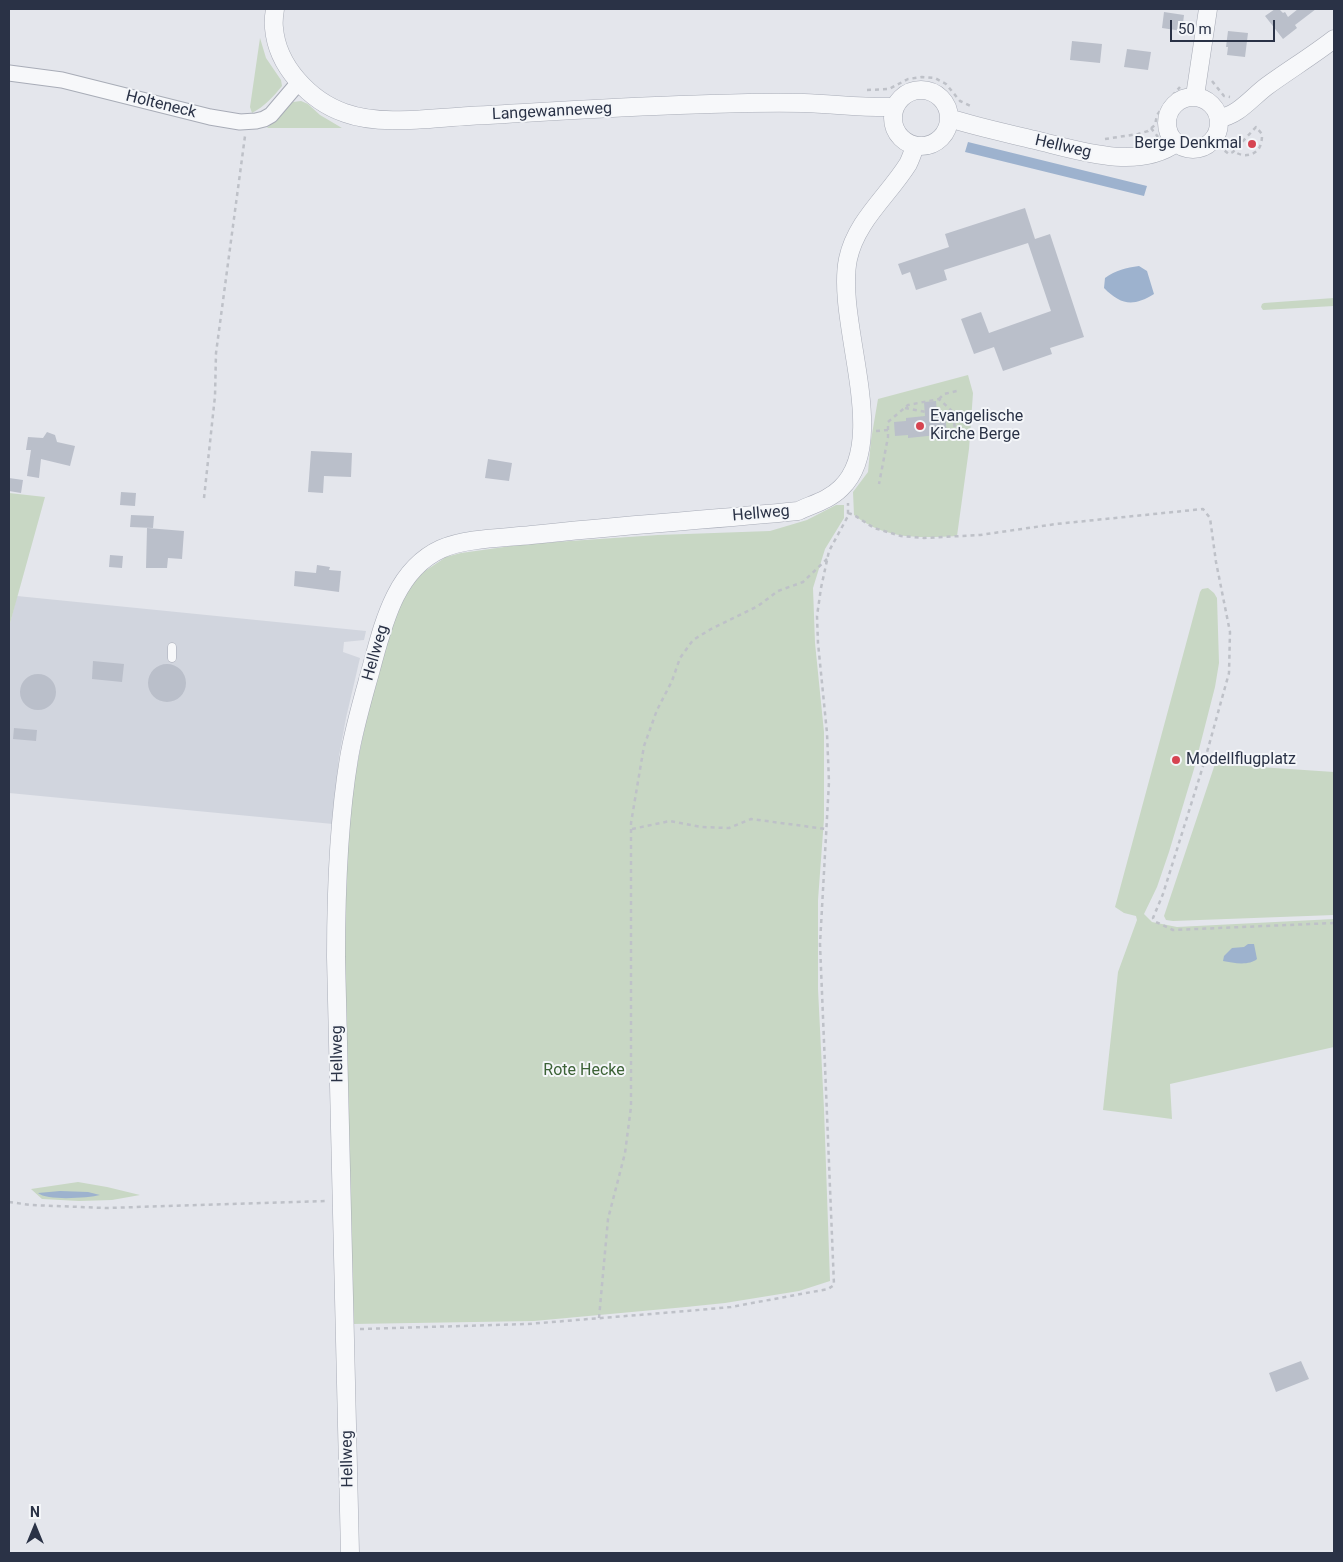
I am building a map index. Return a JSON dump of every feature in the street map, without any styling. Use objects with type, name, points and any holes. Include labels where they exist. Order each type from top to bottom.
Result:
[{"type":"street","name":"Langewanneweg","points":[[275,9],[274,28],[276,39],[286,62],[299,82],[313,96],[329,106],[344,113],[366,119],[385,120],[708,104],[803,103],[895,107]]},
{"type":"street","points":[[1196,88],[1203,99],[1211,103],[1216,110],[1219,126],[1217,134],[1206,146],[1191,149],[1176,143],[1171,137],[1167,121],[1168,113],[1173,106],[1196,88],[1208,9]]},
{"type":"street","points":[[1219,118],[1225,118],[1232,114],[1334,39]]},
{"type":"street","name":"Holteneck","points":[[9,73],[62,80],[210,117],[240,122],[264,119],[270,115],[299,82]]},
{"type":"street","points":[[919,90],[926,90],[940,97],[948,110],[949,118],[944,134],[938,140],[931,145],[915,146],[898,135],[892,116],[895,107],[904,95],[919,90]]},
{"type":"street","name":"Hellweg","points":[[949,118],[1011,135],[1112,157],[1144,155],[1161,151],[1176,143]]},
{"type":"street","name":"Hellweg","points":[[350,1553],[336,892],[342,809],[351,748],[389,608],[416,567],[427,557],[458,543],[798,511],[829,498],[842,488],[856,466],[862,431],[859,390],[846,293],[848,261],[856,234],[904,168],[915,146]]},
{"type":"lane","points":[[172,647],[172,658]]},
{"type":"path","points":[[864,90],[889,89],[908,79],[934,78],[946,84],[960,101],[975,108]]},
{"type":"path","points":[[1099,140],[1138,134],[1148,131],[1155,126],[1157,115],[1164,104],[1178,90],[1184,78],[1196,88],[1213,82],[1224,96],[1232,96]]},
{"type":"path","points":[[204,498],[215,396],[216,353],[247,122]]},
{"type":"path","points":[[1212,141],[1229,154],[1256,127],[1262,134],[1262,144],[1252,154],[1243,156],[1234,151]]},
{"type":"path","points":[[879,484],[888,436],[888,422],[908,405],[939,399],[944,394],[957,391]]},
{"type":"path","points":[[939,399],[953,412],[955,430]]},
{"type":"path","points":[[905,408],[926,412]]},
{"type":"path","points":[[862,431],[888,430]]},
{"type":"path","points":[[345,1329],[528,1324],[731,1308],[828,1289],[834,1285],[820,951],[829,782],[828,733],[817,616],[829,551],[848,516],[846,493],[842,488]]},
{"type":"path","points":[[848,513],[874,528],[901,536],[924,538],[980,534],[1203,508],[1210,518],[1216,562],[1230,632],[1229,673],[1204,763],[1163,894],[1153,918],[1156,922],[1173,930],[1334,923]]},
{"type":"path","points":[[599,1318],[608,1219],[625,1153],[631,1107],[631,823],[644,746],[657,710],[672,681],[680,658],[693,640],[712,628],[758,606],[778,591],[803,582],[827,559]]},
{"type":"path","points":[[632,829],[670,821],[702,827],[729,828],[751,819],[826,829]]},
{"type":"path","points":[[9,1202],[31,1206],[105,1208],[342,1201]]},
{"type":"shaded area","points":[[17,596],[366,631],[364,640],[344,642],[343,652],[360,658],[339,756],[333,824],[9,793],[9,627]]},
{"type":"green space","points":[[260,38],[266,58],[281,80],[282,86],[268,101],[252,113],[250,107]]},
{"type":"green space","points":[[301,101],[342,128],[267,128],[293,102]]},
{"type":"green space","points":[[1334,298],[1334,306],[1263,310],[1261,307],[1264,303]]},
{"type":"green space","points":[[968,375],[973,393],[969,449],[957,536],[903,536],[878,529],[854,515],[853,492],[868,472],[878,399]]},
{"type":"green space","points":[[9,493],[45,497],[9,627]]},
{"type":"green space","name":"Rote Hecke","points":[[836,505],[844,505],[844,518],[825,549],[813,588],[815,643],[824,732],[824,819],[818,900],[818,989],[830,1281],[799,1291],[725,1303],[534,1321],[353,1324],[343,957],[348,810],[366,721],[384,653],[401,600],[425,571],[446,557],[461,553],[526,544],[658,535],[770,531],[807,520]]},
{"type":"green space","points":[[1208,588],[1217,598],[1219,663],[1215,687],[1194,769],[1169,852],[1157,887],[1144,914],[1152,922],[1177,927],[1334,919],[1334,1047],[1170,1084],[1172,1119],[1103,1110],[1118,972],[1137,920],[1136,916],[1124,913],[1115,907],[1200,592],[1202,589]]},
{"type":"green space","points":[[1215,764],[1334,772],[1334,915],[1166,920],[1164,916]]},
{"type":"green space","points":[[78,1182],[140,1195],[112,1200],[42,1199],[31,1189]]},
{"type":"water","points":[[968,142],[1147,186],[1144,196],[965,152]]},
{"type":"water","points":[[1139,266],[1147,271],[1154,294],[1140,301],[1127,302],[1116,298],[1104,288],[1105,278],[1109,275]]},
{"type":"water","points":[[1248,944],[1254,944],[1257,959],[1250,963],[1223,961],[1224,956],[1232,948],[1244,947]]},
{"type":"water","points":[[60,1191],[88,1192],[100,1195],[58,1198],[43,1196],[38,1193]]},
{"type":"building","points":[[1275,9],[1279,9],[1283,13],[1285,12],[1288,17],[1298,9],[1316,9],[1295,25],[1297,28],[1283,39],[1265,16]]},
{"type":"building","points":[[1164,12],[1184,15],[1182,31],[1162,28]]},
{"type":"building","points":[[1228,31],[1248,33],[1245,57],[1227,55]]},
{"type":"building","points":[[1072,41],[1102,44],[1100,63],[1070,60]]},
{"type":"building","points":[[1127,49],[1151,52],[1148,70],[1124,67]]},
{"type":"building","points":[[1025,208],[1035,239],[1050,234],[1084,337],[1050,348],[1052,354],[1003,371],[994,347],[974,354],[961,319],[981,312],[989,333],[1051,311],[1028,243],[944,270],[947,280],[916,290],[910,272],[902,275],[898,264],[949,247],[945,234]]},
{"type":"building","name":"Evangelische Kirche Berge","points":[[936,401],[937,414],[945,414],[947,434],[908,438],[908,435],[895,436],[894,422],[906,421],[906,418],[925,416],[924,402]]},
{"type":"building","points":[[47,432],[55,435],[57,442],[75,446],[70,466],[41,459],[39,478],[27,476],[31,450],[26,450],[28,437],[43,438]]},
{"type":"building","points":[[311,451],[352,453],[351,477],[324,476],[323,493],[308,492]]},
{"type":"building","points":[[488,459],[512,463],[509,481],[485,478]]},
{"type":"building","points":[[9,478],[23,480],[21,493],[9,491]]},
{"type":"building","points":[[121,492],[136,493],[135,506],[120,505]]},
{"type":"building","points":[[131,515],[154,516],[153,528],[130,527]]},
{"type":"building","points":[[147,528],[184,531],[182,559],[168,558],[167,568],[146,568]]},
{"type":"building","points":[[110,555],[123,556],[122,568],[109,567]]},
{"type":"building","points":[[317,565],[330,567],[329,570],[341,571],[339,592],[294,586],[295,571],[316,573]]},
{"type":"building","points":[[93,661],[124,664],[122,682],[92,679]]},
{"type":"building","points":[[167,664],[180,670],[186,683],[180,696],[167,702],[154,696],[148,683],[154,670]]},
{"type":"building","points":[[38,674],[50,680],[56,692],[50,704],[38,710],[26,704],[20,692],[26,680]]},
{"type":"building","points":[[14,728],[37,730],[36,741],[13,739]]},
{"type":"building","points":[[1301,1361],[1309,1379],[1276,1392],[1269,1373]]},
{"type":"place","name":"Berge Denkmal","points":[[1252,144]]},
{"type":"place","name":"Evangelische Kirche Berge","points":[[920,426]]},
{"type":"place","name":"Modellflugplatz","points":[[1176,760]]}]
